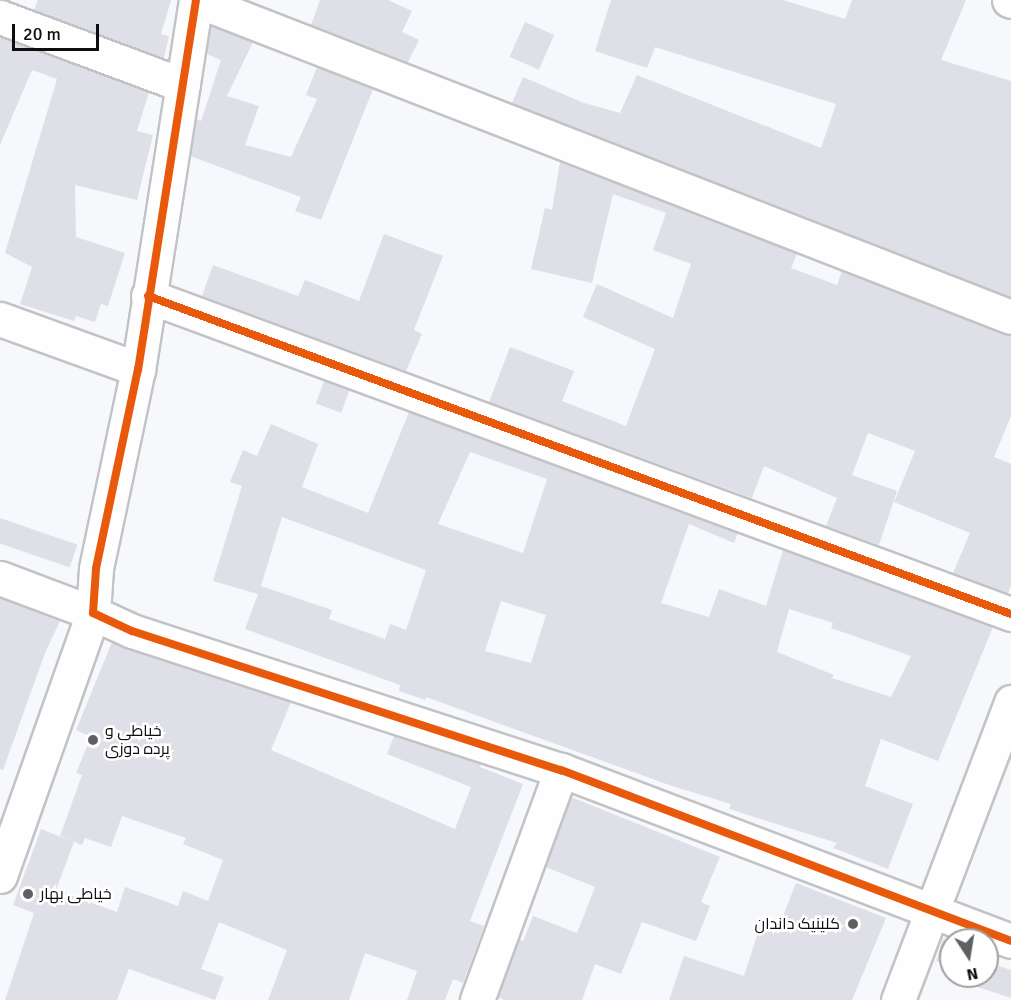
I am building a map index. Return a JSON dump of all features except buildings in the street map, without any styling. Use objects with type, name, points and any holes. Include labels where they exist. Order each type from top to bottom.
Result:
[{"type":"street","points":[[0,876],[93,613],[96,569],[138,369],[196,0],[1011,316]]},
{"type":"street","points":[[0,17],[183,85]]},
{"type":"street","points":[[148,296],[1011,614]]},
{"type":"street","points":[[0,319],[138,369]]},
{"type":"street","points":[[0,578],[93,613],[132,631],[561,770],[932,908],[1011,941]]},
{"type":"street","points":[[898,1000],[1011,702]]},
{"type":"street","points":[[477,1000],[561,770]]},
{"type":"cycle path","points":[[196,0],[138,369],[96,569],[93,613],[132,631],[561,770],[1011,941]]},
{"type":"cycle path","points":[[148,296],[1011,614]]},
{"type":"place","name":"خیاطی و پرده دوزی","points":[[93,740]]},
{"type":"place","name":"خیاطی بهار","points":[[28,894]]},
{"type":"place","name":"کلینیک داندان","points":[[853,924]]}]
